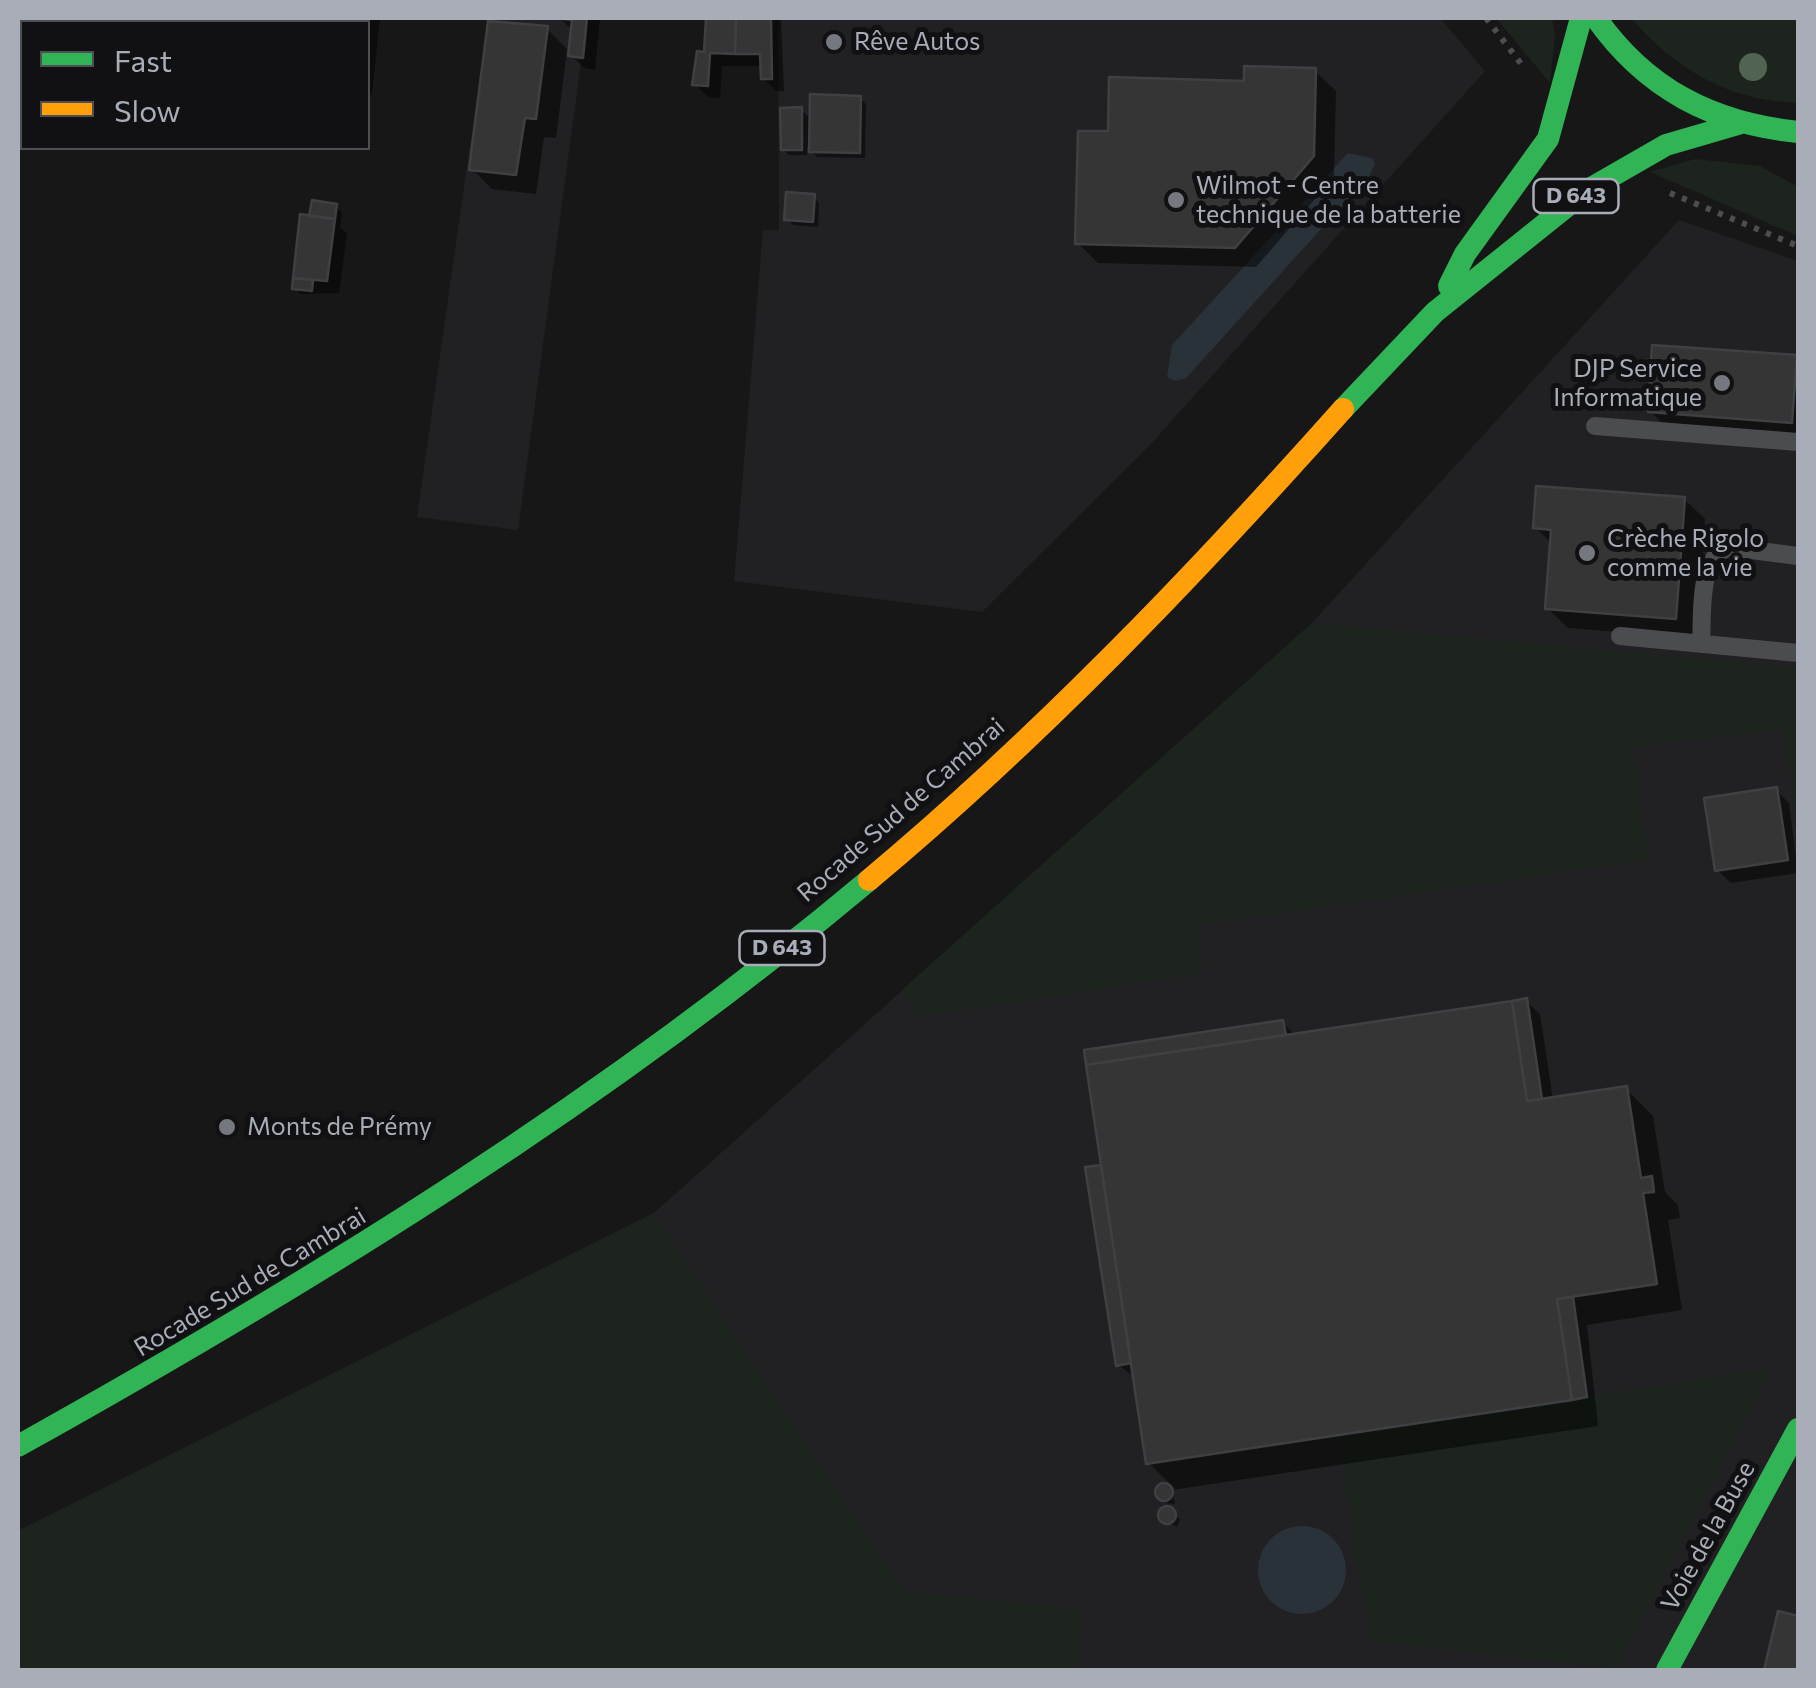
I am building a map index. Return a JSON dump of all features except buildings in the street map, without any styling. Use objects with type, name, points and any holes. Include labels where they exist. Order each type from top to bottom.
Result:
[{"type":"main road","name":"Rocade Sud de Cambrai","points":[[1436,310],[1465,254],[1548,139],[1582,18]]},
{"type":"main road","points":[[1596,18],[1633,65],[1664,91],[1738,124],[1798,132]]},
{"type":"main road","name":"Rocade Sud de Cambrai","points":[[18,1446],[208,1342],[420,1212],[630,1066],[853,893],[1080,690],[1275,488],[1436,310],[1602,177],[1680,136],[1738,124]]},
{"type":"main road","name":"Voie de la Buse","points":[[1667,1670],[1798,1428]]},
{"type":"lane","points":[[1595,426],[1798,442]]},
{"type":"lane","points":[[1701,644],[1706,571],[1718,552],[1728,546],[1798,556]]},
{"type":"lane","points":[[1620,636],[1798,653]]},
{"type":"shaded area","points":[[488,18],[587,18],[518,530],[417,517]]},
{"type":"shaded area","points":[[778,18],[1440,18],[1485,71],[1150,445],[982,612],[734,581],[763,230],[779,230]]},
{"type":"shaded area","points":[[1496,18],[1552,18],[1555,36],[1550,83]]},
{"type":"shaded area","points":[[1631,18],[1798,18],[1798,103],[1749,96],[1705,79],[1666,53]]},
{"type":"shaded area","points":[[1348,153],[1372,158],[1375,163],[1370,175],[1186,378],[1175,381],[1167,377],[1172,345]]},
{"type":"shaded area","points":[[1695,159],[1760,166],[1798,187],[1798,236],[1650,172]]},
{"type":"shaded area","points":[[1679,220],[1798,261],[1798,1670],[18,1670],[18,1531],[654,1213],[1312,623]]},
{"type":"shaded area","points":[[1312,623],[1798,668],[1798,830],[1784,729],[1633,747],[1648,860],[1196,925],[1203,973],[917,1017],[904,988]]},
{"type":"shaded area","points":[[654,1213],[904,1591],[1084,1610],[1077,1670],[18,1670],[18,1531]]},
{"type":"shaded area","points":[[1772,1368],[1616,1668],[1370,1641],[1338,1435]]},
{"type":"shaded area","points":[[1302,1526],[1327,1533],[1339,1545],[1346,1570],[1339,1595],[1327,1607],[1302,1614],[1277,1607],[1265,1595],[1258,1570],[1265,1545],[1277,1533]]},
{"type":"traffic: fast","points":[[1449,286],[1465,254],[1548,139],[1581,18]]},
{"type":"traffic: fast","points":[[1596,18],[1637,64],[1684,98],[1737,120],[1798,132]]},
{"type":"traffic: fast","points":[[1343,409],[1435,312],[1586,191],[1666,145],[1738,124]]},
{"type":"traffic: fast","points":[[18,1446],[240,1318],[457,1183],[667,1038],[869,880]]},
{"type":"traffic: fast","points":[[1667,1670],[1798,1429]]},
{"type":"traffic: slow","points":[[869,880],[994,769],[1115,653],[1343,409]]},
{"type":"place","name":"Rêve Autos","points":[[834,42]]},
{"type":"place","name":"Wilmot - Centre technique de la batterie","points":[[1176,200]]},
{"type":"place","name":"DJP Service Informatique","points":[[1722,383]]},
{"type":"place","name":"Crèche Rigolo comme la vie","points":[[1587,553]]},
{"type":"place","name":"Monts de Prémy","points":[[227,1127]]}]
